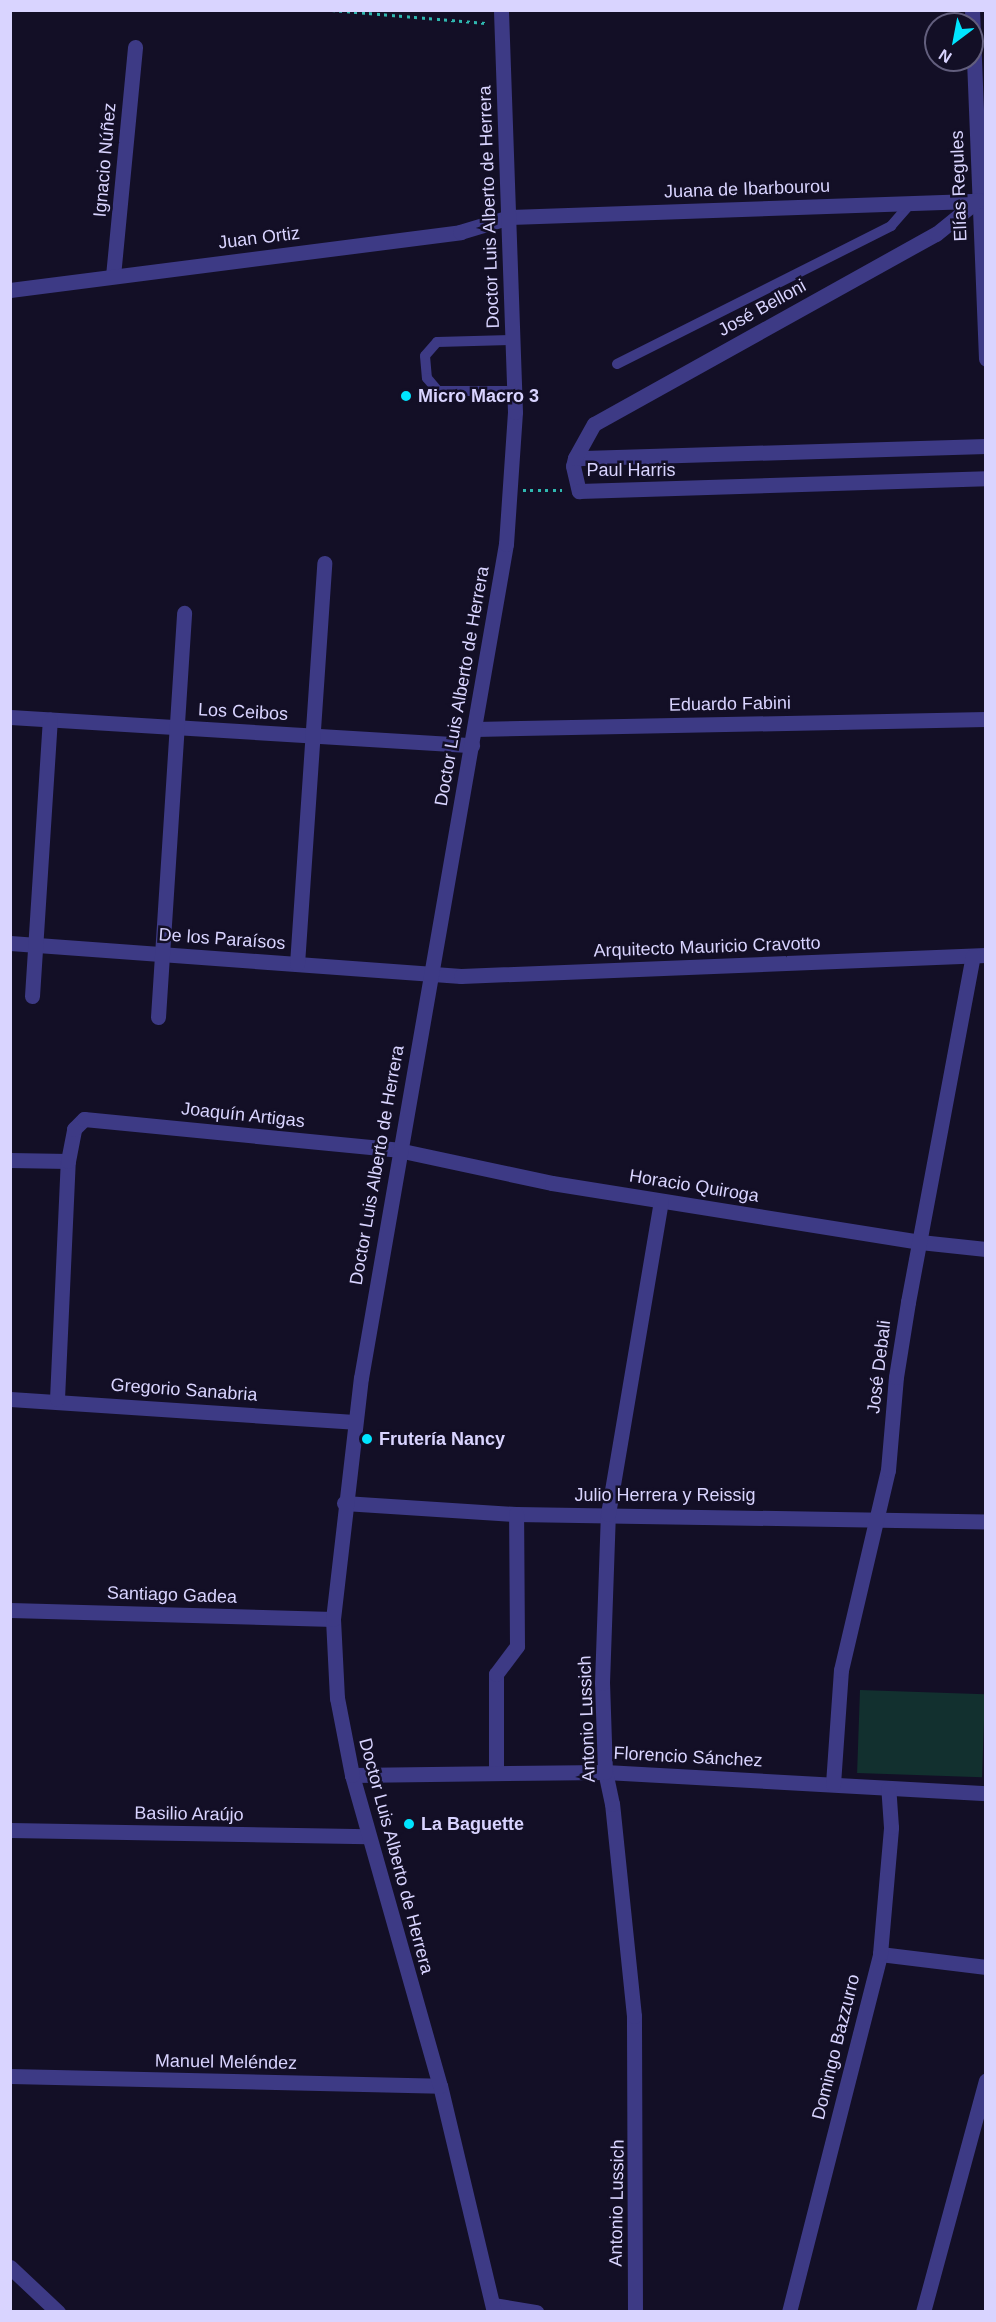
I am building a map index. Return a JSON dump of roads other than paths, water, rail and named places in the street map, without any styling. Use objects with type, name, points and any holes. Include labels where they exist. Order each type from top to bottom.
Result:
[{"type":"street","name":"Elías Regules","points":[[972,10],[982,175],[986,359]]},
{"type":"street","name":"Doctor Luis Alberto de Herrera","points":[[494,2308],[440,2086],[351,1775],[337,1698],[333,1619],[354,1422],[398,1150],[475,729],[506,544],[515,391],[501,17]]},
{"type":"street","name":"Ignacio Núñez","points":[[113,276],[135,46]]},
{"type":"street","name":"Juana de Ibarbourou","points":[[510,217],[982,200]]},
{"type":"street","name":"José Belloni","points":[[575,458],[594,424],[936,234],[982,200]]},
{"type":"street","name":"Juan Ortiz","points":[[10,290],[460,232],[510,217]]},
{"type":"street","name":"Paul Harris","points":[[986,446],[575,458],[573,482],[579,491],[986,478]]},
{"type":"street","points":[[297,964],[324,563]]},
{"type":"street","points":[[158,1017],[184,613]]},
{"type":"street","name":"Los Ceibos","points":[[10,717],[472,745]]},
{"type":"street","name":"Eduardo Fabini","points":[[475,729],[986,719]]},
{"type":"street","points":[[32,996],[50,720]]},
{"type":"street","name":"De los Paraísos","points":[[10,943],[430,974]]},
{"type":"street","name":"Arquitecto Mauricio Cravotto","points":[[430,974],[979,955]]},
{"type":"street","name":"José Debali","points":[[833,1784],[841,1670],[879,1520],[888,1470],[896,1377],[920,1242],[979,955]]},
{"type":"street","name":"Joaquín Artigas","points":[[68,1161],[74,1129],[84,1119],[398,1150]]},
{"type":"street","name":"Horacio Quiroga","points":[[398,1150],[552,1183],[920,1242],[986,1249]]},
{"type":"street","points":[[10,1160],[68,1161],[57,1400]]},
{"type":"street","name":"Antonio Lussich","points":[[635,2312],[634,2016],[612,1804],[605,1772],[602,1683],[608,1515],[661,1200]]},
{"type":"street","name":"Gregorio Sanabria","points":[[10,1399],[57,1400],[354,1422]]},
{"type":"street","name":"Julio Herrera y Reissig","points":[[344,1503],[516,1514],[986,1521]]},
{"type":"street","points":[[496,1772],[496,1674],[517,1646],[516,1514]]},
{"type":"street","name":"Santiago Gadea","points":[[10,1610],[333,1619]]},
{"type":"street","name":"Florencio Sánchez","points":[[351,1775],[605,1772],[986,1793]]},
{"type":"street","name":"Domingo Bazzurro","points":[[789,2312],[880,1954],[891,1827],[888,1788]]},
{"type":"street","name":"Basilio Araújo","points":[[10,1830],[368,1836]]},
{"type":"street","points":[[880,1954],[986,1967]]},
{"type":"street","name":"Manuel Meléndez","points":[[10,2076],[440,2086]]},
{"type":"street","points":[[923,2312],[986,2080]]},
{"type":"street","points":[[10,2267],[58,2312]]},
{"type":"street","points":[[494,2308],[536,2312]]},
{"type":"lane","points":[[617,364],[891,226],[912,202]]},
{"type":"lane","points":[[513,340],[437,342],[425,356],[427,378],[438,391],[515,391]]},
{"type":"place","name":"Micro Macro 3","points":[[406,396]]},
{"type":"place","name":"Frutería Nancy","points":[[367,1439]]},
{"type":"place","name":"La Baguette","points":[[409,1824]]}]
